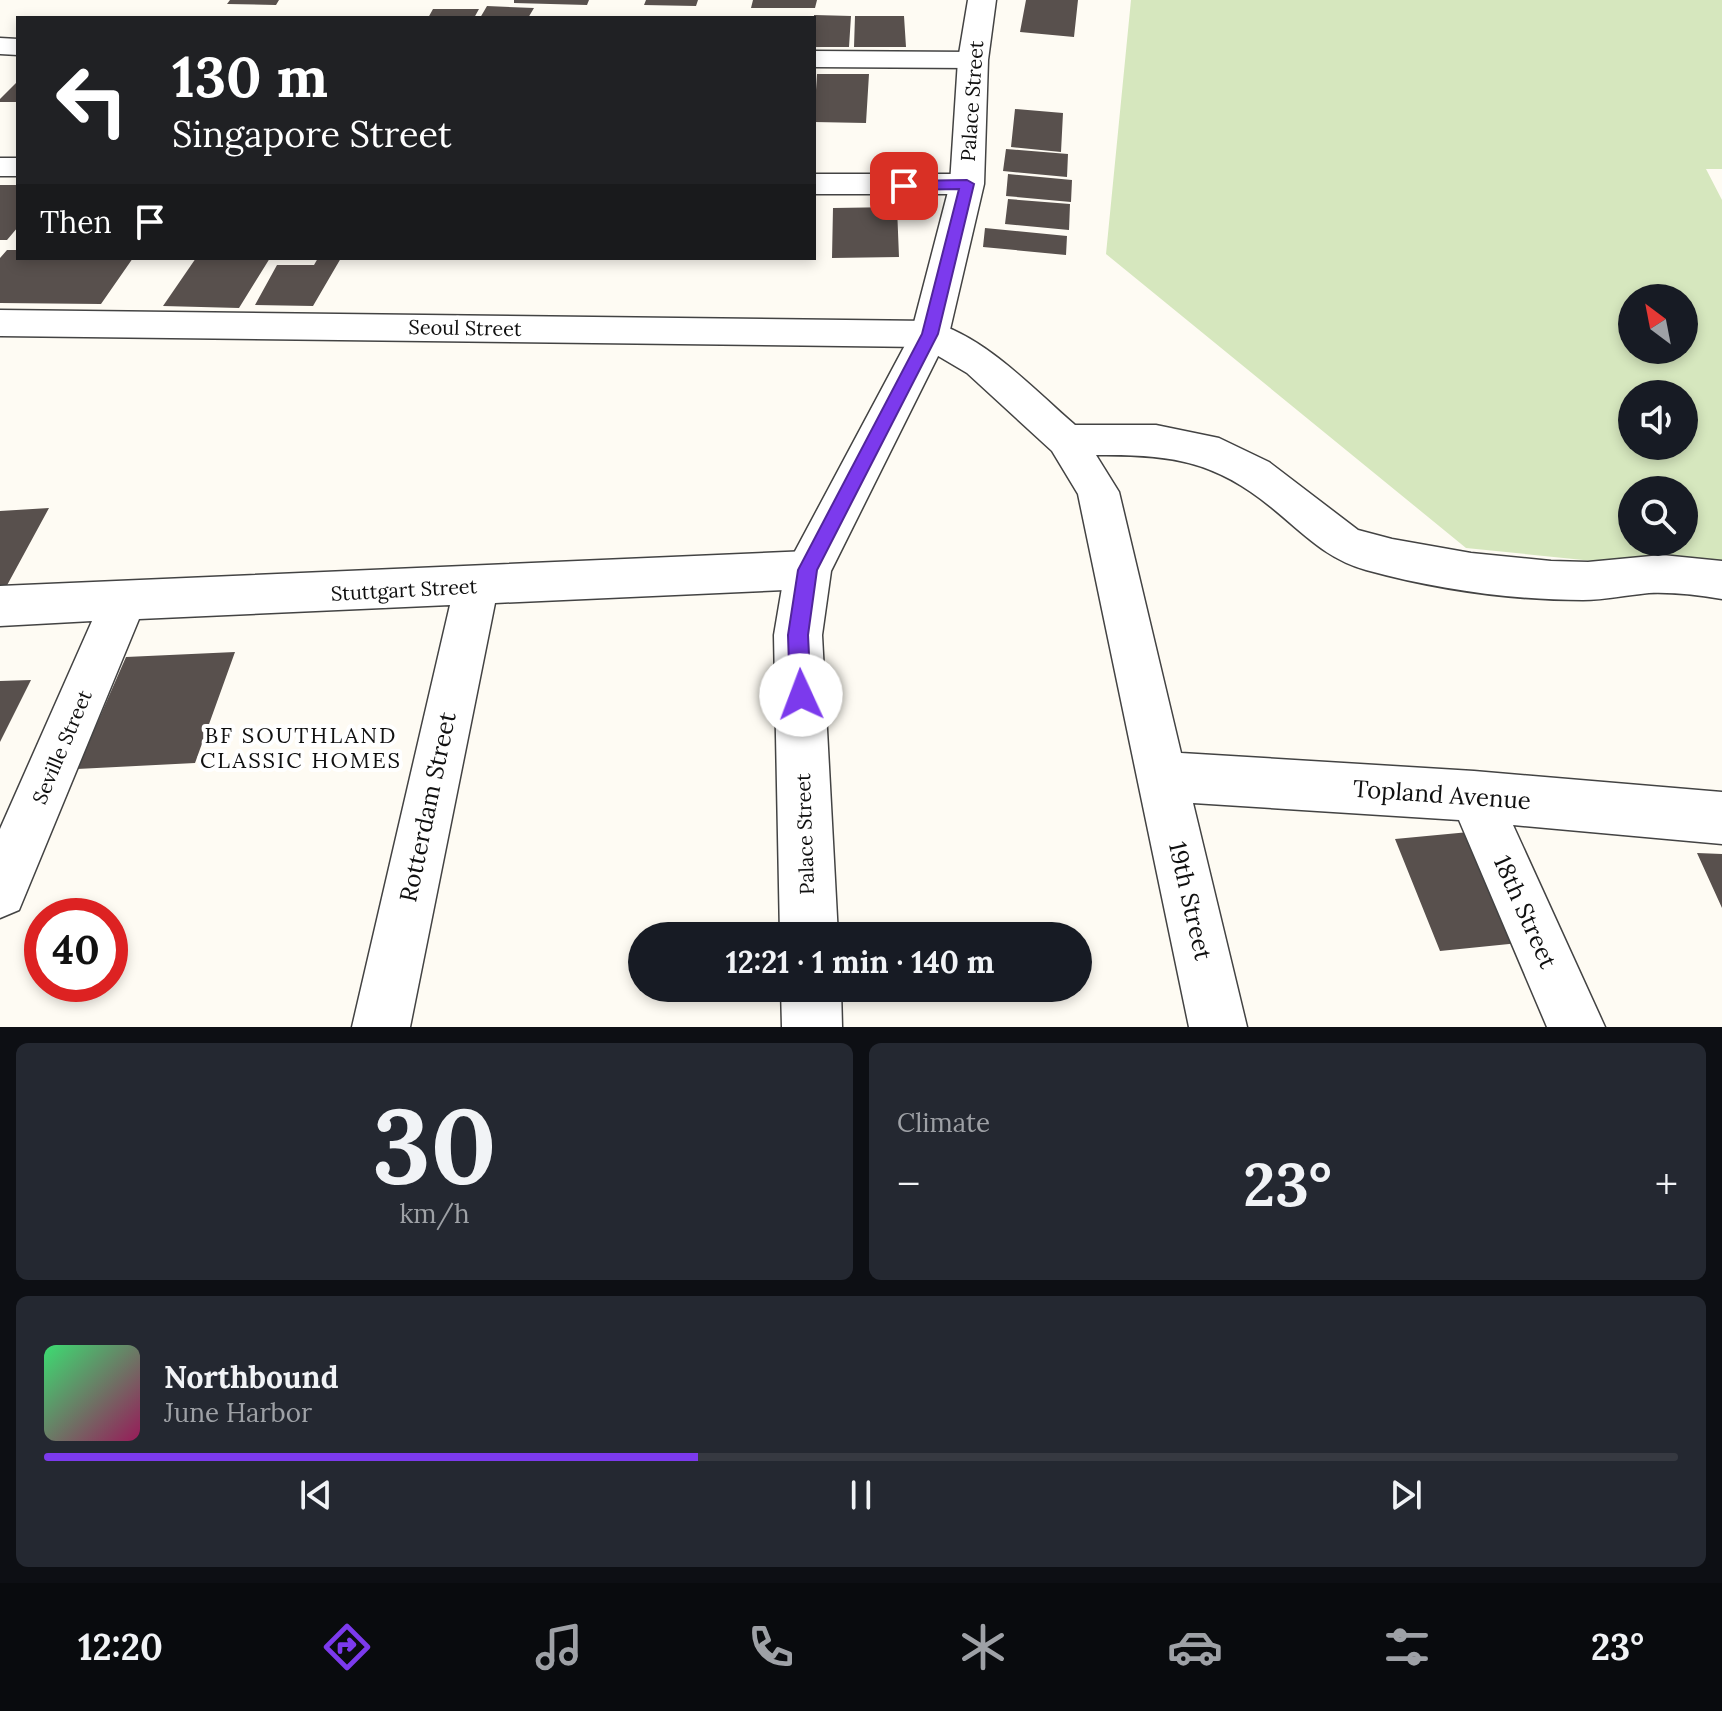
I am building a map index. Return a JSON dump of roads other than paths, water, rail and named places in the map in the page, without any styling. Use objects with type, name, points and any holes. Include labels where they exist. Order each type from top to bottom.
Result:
[{"type":"street","name":"Palace Street","points":[[808,922],[798,635],[808,570],[930,334],[967,184],[973,60],[982,0]]},
{"type":"street","points":[[816,59],[973,60]]},
{"type":"street","points":[[816,184],[967,184]]},
{"type":"street","name":"Seoul Street","points":[[0,323],[930,334]]},
{"type":"street","name":"19th Street","points":[[930,334],[980,363],[1066,440],[1098,492],[1218,1027]]},
{"type":"street","points":[[1066,440],[1167,440],[1207,448],[1249,468],[1344,546],[1366,552],[1454,569],[1550,579],[1603,581],[1662,574],[1722,580]]},
{"type":"street","name":"Stuttgart Street","points":[[0,606],[123,603],[808,570]]},
{"type":"street","name":"Rotterdam Street","points":[[381,1027],[476,587]]},
{"type":"street","name":"Seville Street","points":[[0,891],[123,603]]},
{"type":"street","name":"Topland Avenue","points":[[1162,776],[1474,796],[1722,818]]},
{"type":"street","name":"18th Street","points":[[1474,796],[1576,1027]]},
{"type":"street","points":[[811,1002],[812,1027]]},
{"type":"district","name":"BF SOUTHLAND CLASSIC HOMES","points":[[301,748]]}]
